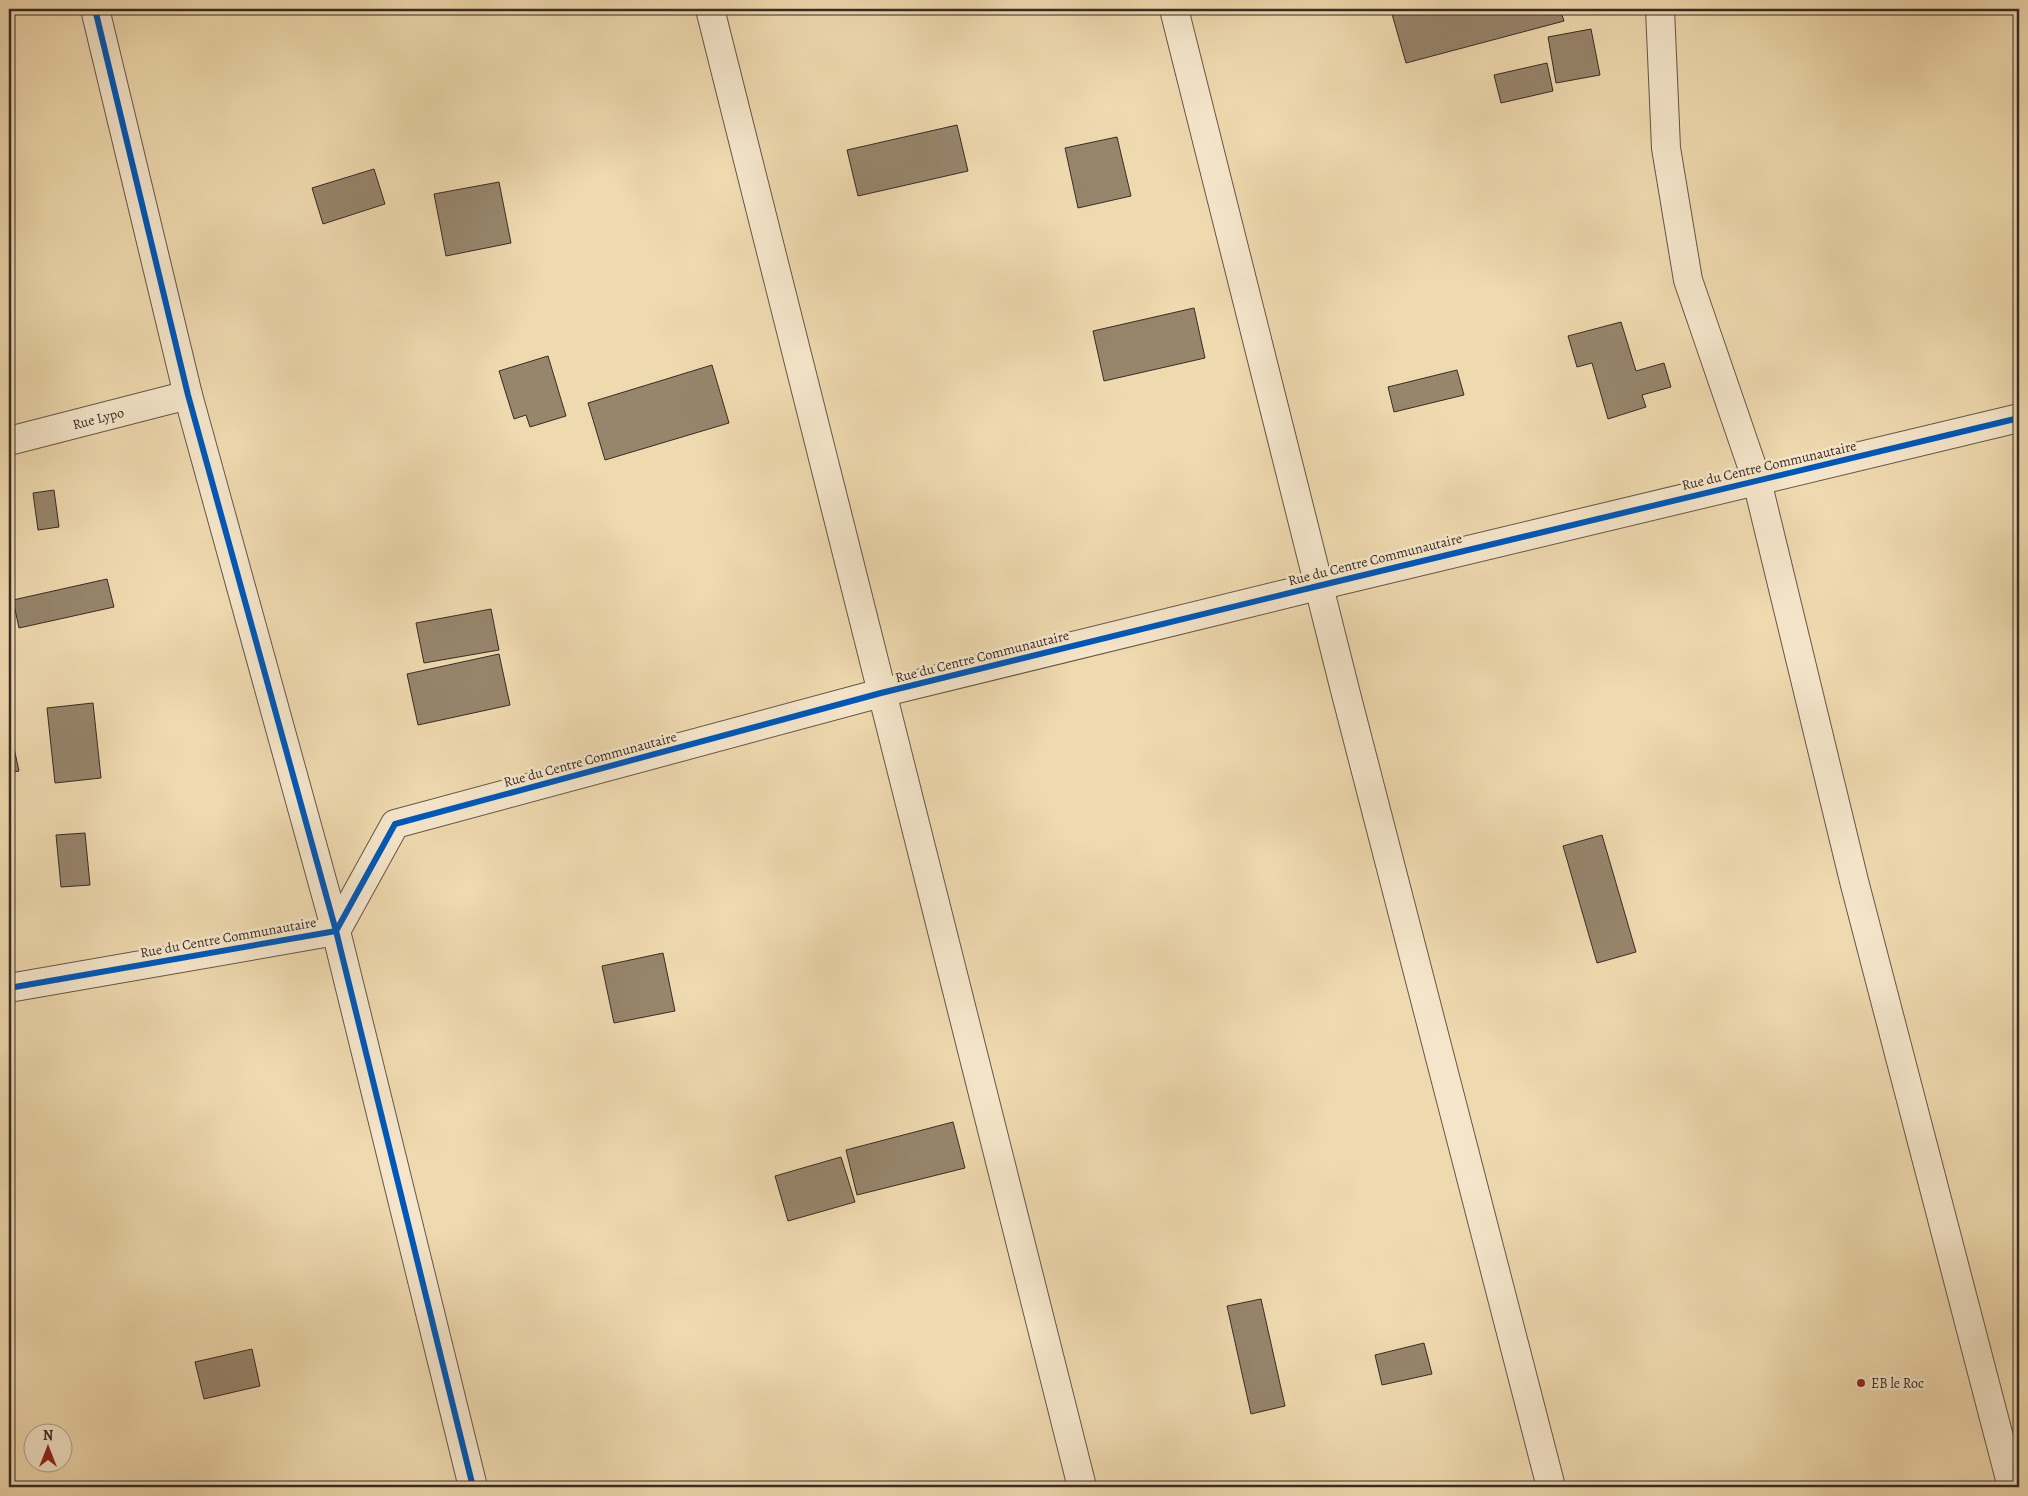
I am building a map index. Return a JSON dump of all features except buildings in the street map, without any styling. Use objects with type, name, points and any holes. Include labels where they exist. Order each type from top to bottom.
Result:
[{"type":"street","points":[[95,9],[188,395],[336,931],[473,1487]]},
{"type":"street","points":[[710,9],[1082,1487]]},
{"type":"street","points":[[1174,9],[1318,586],[1471,1185],[1551,1487]]},
{"type":"street","points":[[1660,9],[1666,148],[1688,280],[1757,481],[1854,881],[2012,1487]]},
{"type":"street","name":"Rue Lypo","points":[[9,442],[188,395]]},
{"type":"street","name":"Rue du Centre Communautaire","points":[[9,988],[336,931],[395,824],[881,693],[2019,418]]},
{"type":"cycle path","points":[[95,9],[188,395],[336,931],[473,1487]]},
{"type":"cycle path","points":[[9,988],[336,931],[395,824],[881,693],[2019,418]]},
{"type":"place","name":"EB le Roc","points":[[1861,1383]]}]
